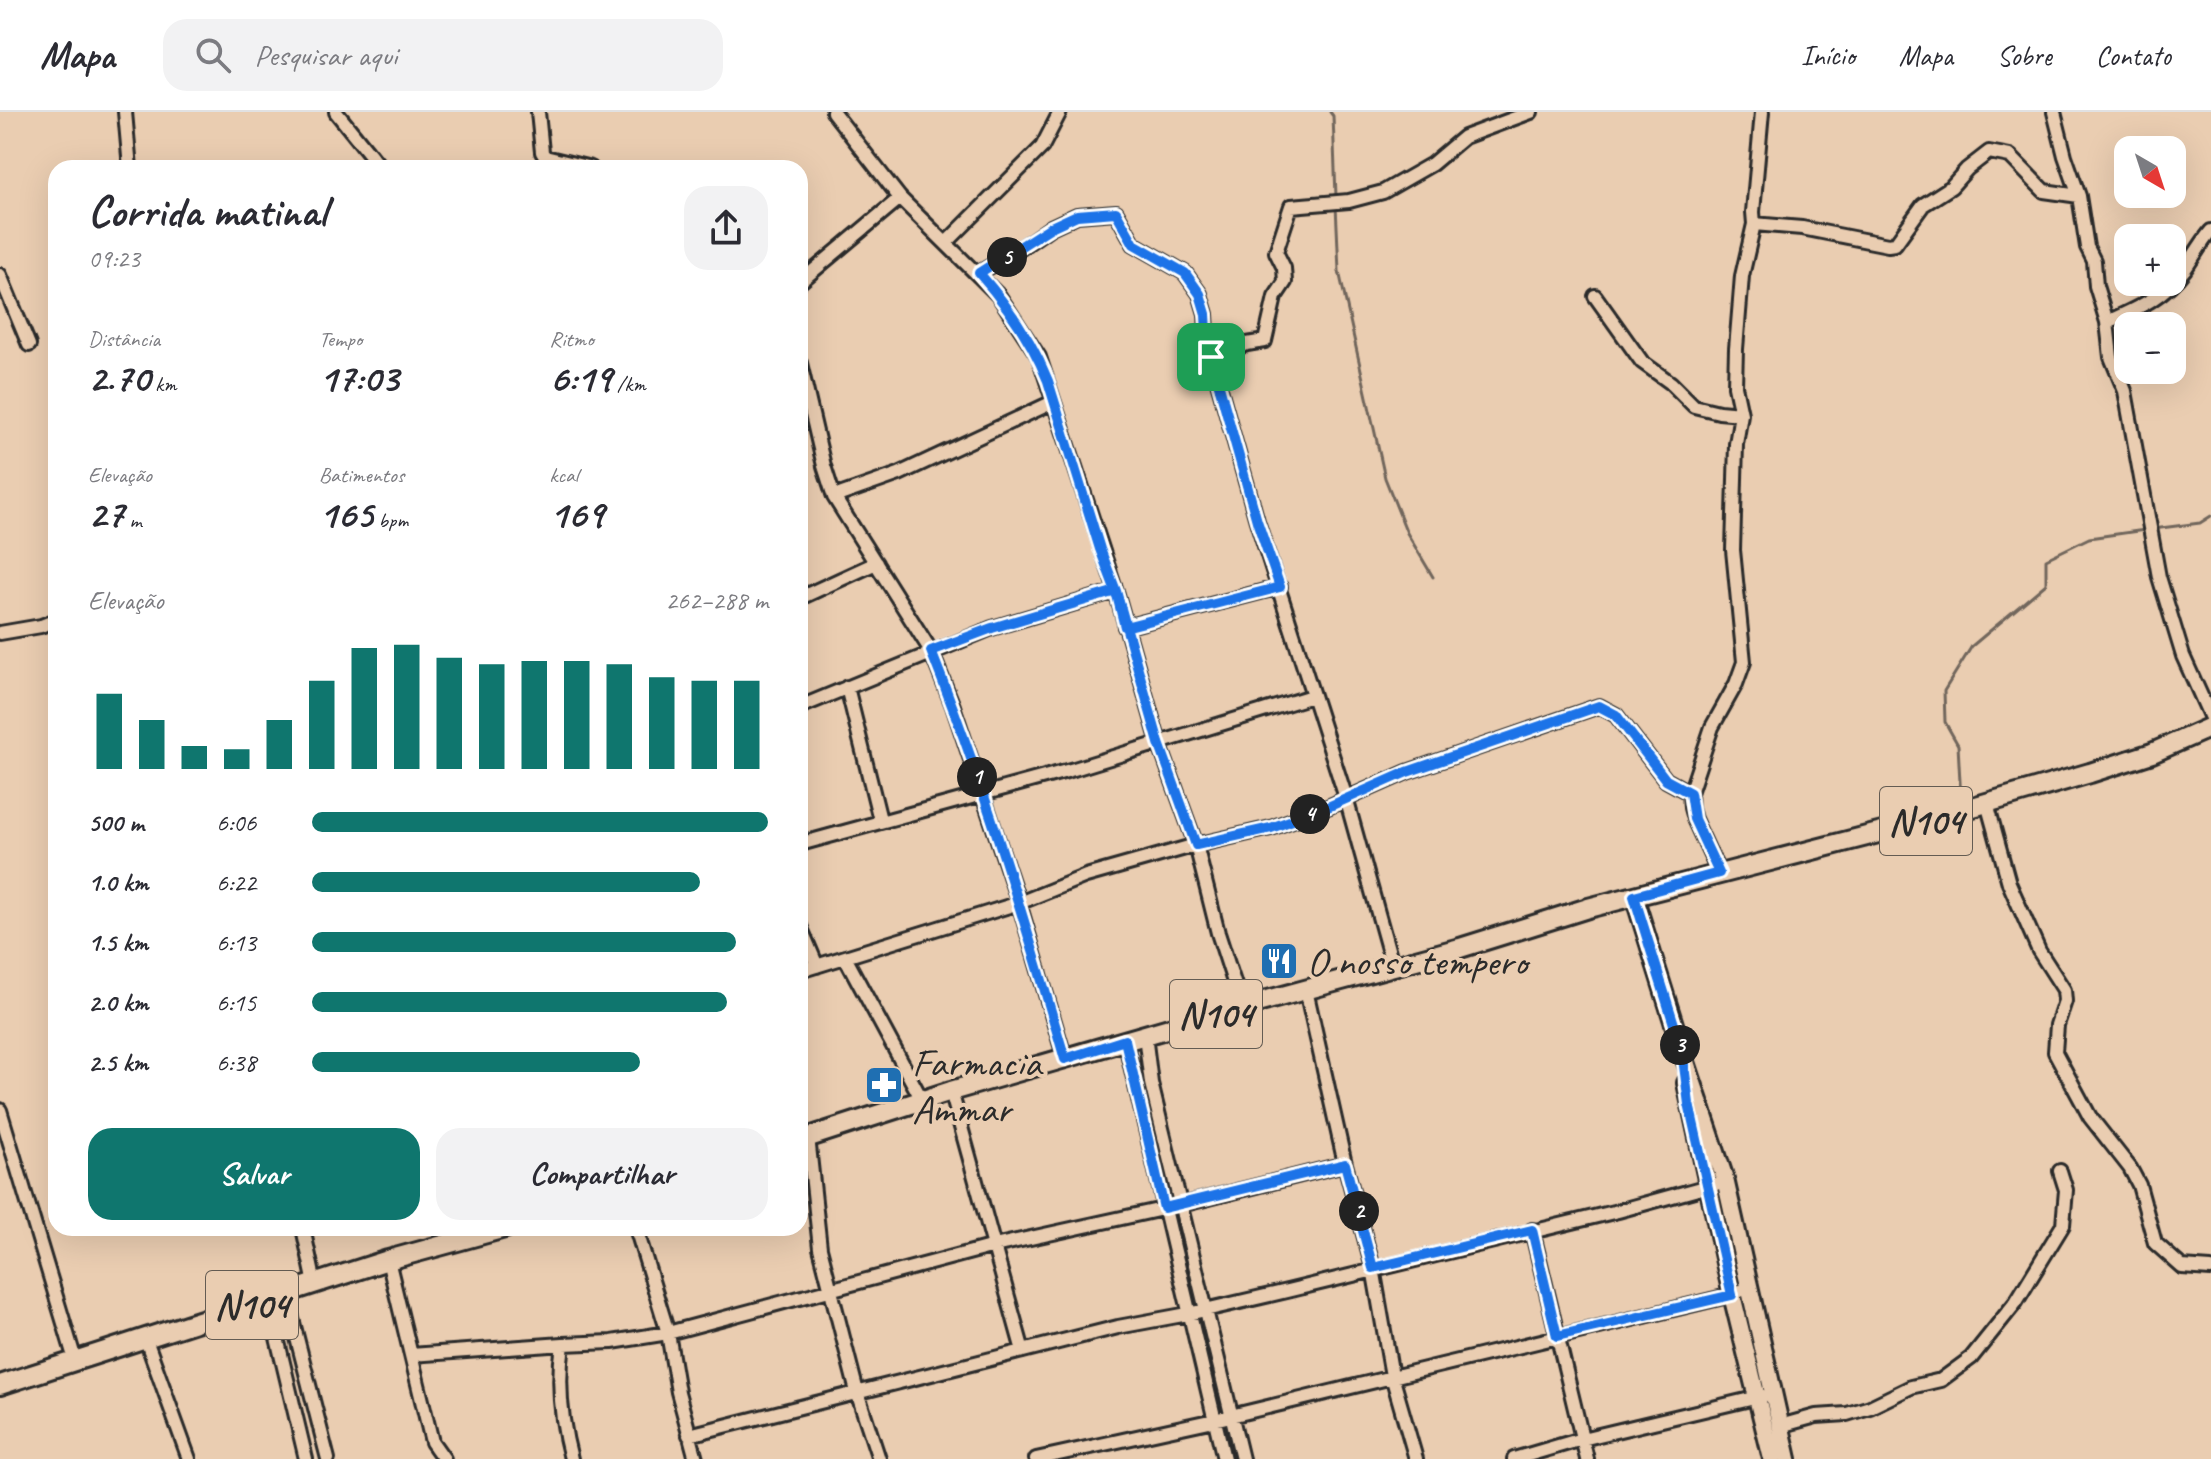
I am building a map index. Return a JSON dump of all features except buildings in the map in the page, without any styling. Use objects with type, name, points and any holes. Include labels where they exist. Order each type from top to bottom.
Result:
[{"type":"main road","name":"N104","points":[[808,1138],[951,1091],[1125,1040],[1393,967],[1634,896],[1987,803],[2152,753],[2211,727]]},
{"type":"main road","name":"N104","points":[[0,1385],[388,1260],[476,1236]]},
{"type":"street","points":[[125,112],[129,160]]},
{"type":"street","points":[[336,112],[375,160]]},
{"type":"street","points":[[538,112],[542,152],[545,157],[558,160]]},
{"type":"street","points":[[833,112],[900,198],[979,273],[1020,324],[1039,357],[1116,591],[1159,743],[1196,845],[1218,933],[1242,1007]]},
{"type":"street","points":[[946,243],[1042,147],[1060,112]]},
{"type":"street","points":[[1211,357],[1265,341],[1275,297],[1285,282],[1284,268],[1276,252],[1291,206],[1349,201],[1383,192],[1432,164],[1464,137],[1531,112]]},
{"type":"street","points":[[1719,873],[1694,819],[1690,793],[1712,727],[1736,684],[1744,662],[1733,538],[1736,444],[1741,414],[1735,386],[1736,349],[1742,276],[1754,224],[1762,112]]},
{"type":"street","points":[[2054,112],[2079,196],[2087,247],[2107,322],[2111,357],[2125,391],[2159,577],[2183,656],[2211,718]]},
{"type":"street","points":[[1754,224],[1802,228],[1895,244],[1923,205],[1951,187],[1967,169],[1989,152],[2010,156],[2044,191],[2079,196]]},
{"type":"street","points":[[808,275],[900,198]]},
{"type":"street","points":[[979,273],[1051,227],[1077,215],[1116,212],[1134,244],[1185,273],[1200,294],[1206,314],[1208,353],[1257,521],[1346,798],[1393,967]]},
{"type":"street","points":[[2107,322],[2163,294],[2183,272],[2211,231]]},
{"type":"street","points":[[0,275],[29,345]]},
{"type":"street","points":[[1595,296],[1642,362],[1671,383],[1694,406],[1741,414]]},
{"type":"street","points":[[808,399],[834,497],[931,651],[1019,903],[1065,1059]]},
{"type":"street","points":[[834,497],[899,474],[1053,402]]},
{"type":"street","points":[[808,594],[876,563]]},
{"type":"street","points":[[1125,627],[1280,587]]},
{"type":"street","points":[[808,704],[992,628],[1116,591]]},
{"type":"street","points":[[0,633],[48,623]]},
{"type":"street","points":[[847,687],[880,820]]},
{"type":"street","points":[[808,842],[983,795],[1312,696]]},
{"type":"street","points":[[808,969],[1019,903],[1086,876],[1271,828],[1449,757],[1599,706],[1616,715],[1666,780],[1690,793]]},
{"type":"street","points":[[1987,803],[2009,883],[2039,951],[2064,990],[2065,1001],[2057,1025],[2055,1052],[2090,1117],[2130,1168],[2139,1185],[2155,1243],[2182,1267],[2211,1269]]},
{"type":"street","points":[[1634,896],[1725,1179],[1749,1285],[1772,1459]]},
{"type":"street","points":[[808,945],[817,966]]},
{"type":"street","points":[[845,957],[922,1100]]},
{"type":"street","points":[[1306,990],[1345,1164],[1373,1268],[1392,1376],[1416,1459]]},
{"type":"street","points":[[1145,1035],[1151,1083],[1242,1459]]},
{"type":"street","points":[[1125,1040],[1224,1459]]},
{"type":"street","points":[[1682,1050],[1689,1104],[1732,1295],[1764,1395],[1780,1426],[1788,1459]]},
{"type":"street","points":[[951,1091],[1023,1351]]},
{"type":"street","points":[[0,1110],[75,1360]]},
{"type":"street","points":[[411,1355],[612,1342],[668,1333],[994,1246],[1181,1205],[1345,1164]]},
{"type":"street","points":[[808,1166],[820,1248],[857,1392],[879,1459]]},
{"type":"street","points":[[1780,1426],[1870,1407],[1911,1387],[1941,1380],[1971,1358],[2016,1302],[2063,1225],[2066,1190],[2060,1171]]},
{"type":"street","points":[[689,1435],[1118,1327],[1188,1314],[1710,1188],[1725,1179]]},
{"type":"street","points":[[1532,1230],[1587,1459]]},
{"type":"street","points":[[305,1236],[315,1284]]},
{"type":"street","points":[[638,1236],[668,1333],[678,1392],[696,1459]]},
{"type":"street","points":[[388,1260],[432,1442],[444,1459]]},
{"type":"street","points":[[1036,1459],[1214,1420],[1732,1295],[1749,1285]]},
{"type":"street","points":[[277,1297],[306,1459]]},
{"type":"street","points":[[277,1297],[328,1459]]},
{"type":"street","points":[[145,1337],[189,1459]]},
{"type":"street","points":[[563,1344],[559,1376],[565,1436],[571,1459]]},
{"type":"street","points":[[1514,1459],[1582,1439],[1764,1395]]},
{"type":"waterway","points":[[1330,112],[1333,116],[1336,197]]},
{"type":"waterway","points":[[1336,205],[1339,271],[1385,478],[1407,533],[1433,577]]},
{"type":"waterway","points":[[2153,529],[2200,523],[2211,516]]},
{"type":"waterway","points":[[1961,800],[1958,745],[1945,722],[1944,691],[1972,646],[2046,584],[2046,559],[2089,538],[2145,530]]},
{"type":"place","name":"O nosso tempero","points":[[1279,961]]},
{"type":"place","name":"Farmacia Ammar","points":[[884,1085]]},
{"type":"route","points":[[1211,357],[1205,336],[1206,314],[1200,294],[1185,273],[1134,244],[1116,212],[1077,215],[1051,227],[979,273],[1020,324],[1039,357],[1116,591],[1125,627],[1159,743],[1196,845],[1271,828],[1407,772],[1599,706],[1616,715],[1666,780],[1690,793],[1694,819],[1719,873],[1634,896],[1682,1050],[1689,1104],[1732,1295],[1557,1336],[1532,1230],[1373,1268],[1345,1164],[1164,1208],[1125,1040],[1065,1059],[1019,903],[953,706],[931,651],[992,628],[1116,591],[1125,627],[1280,587],[1257,521],[1211,357]]}]
